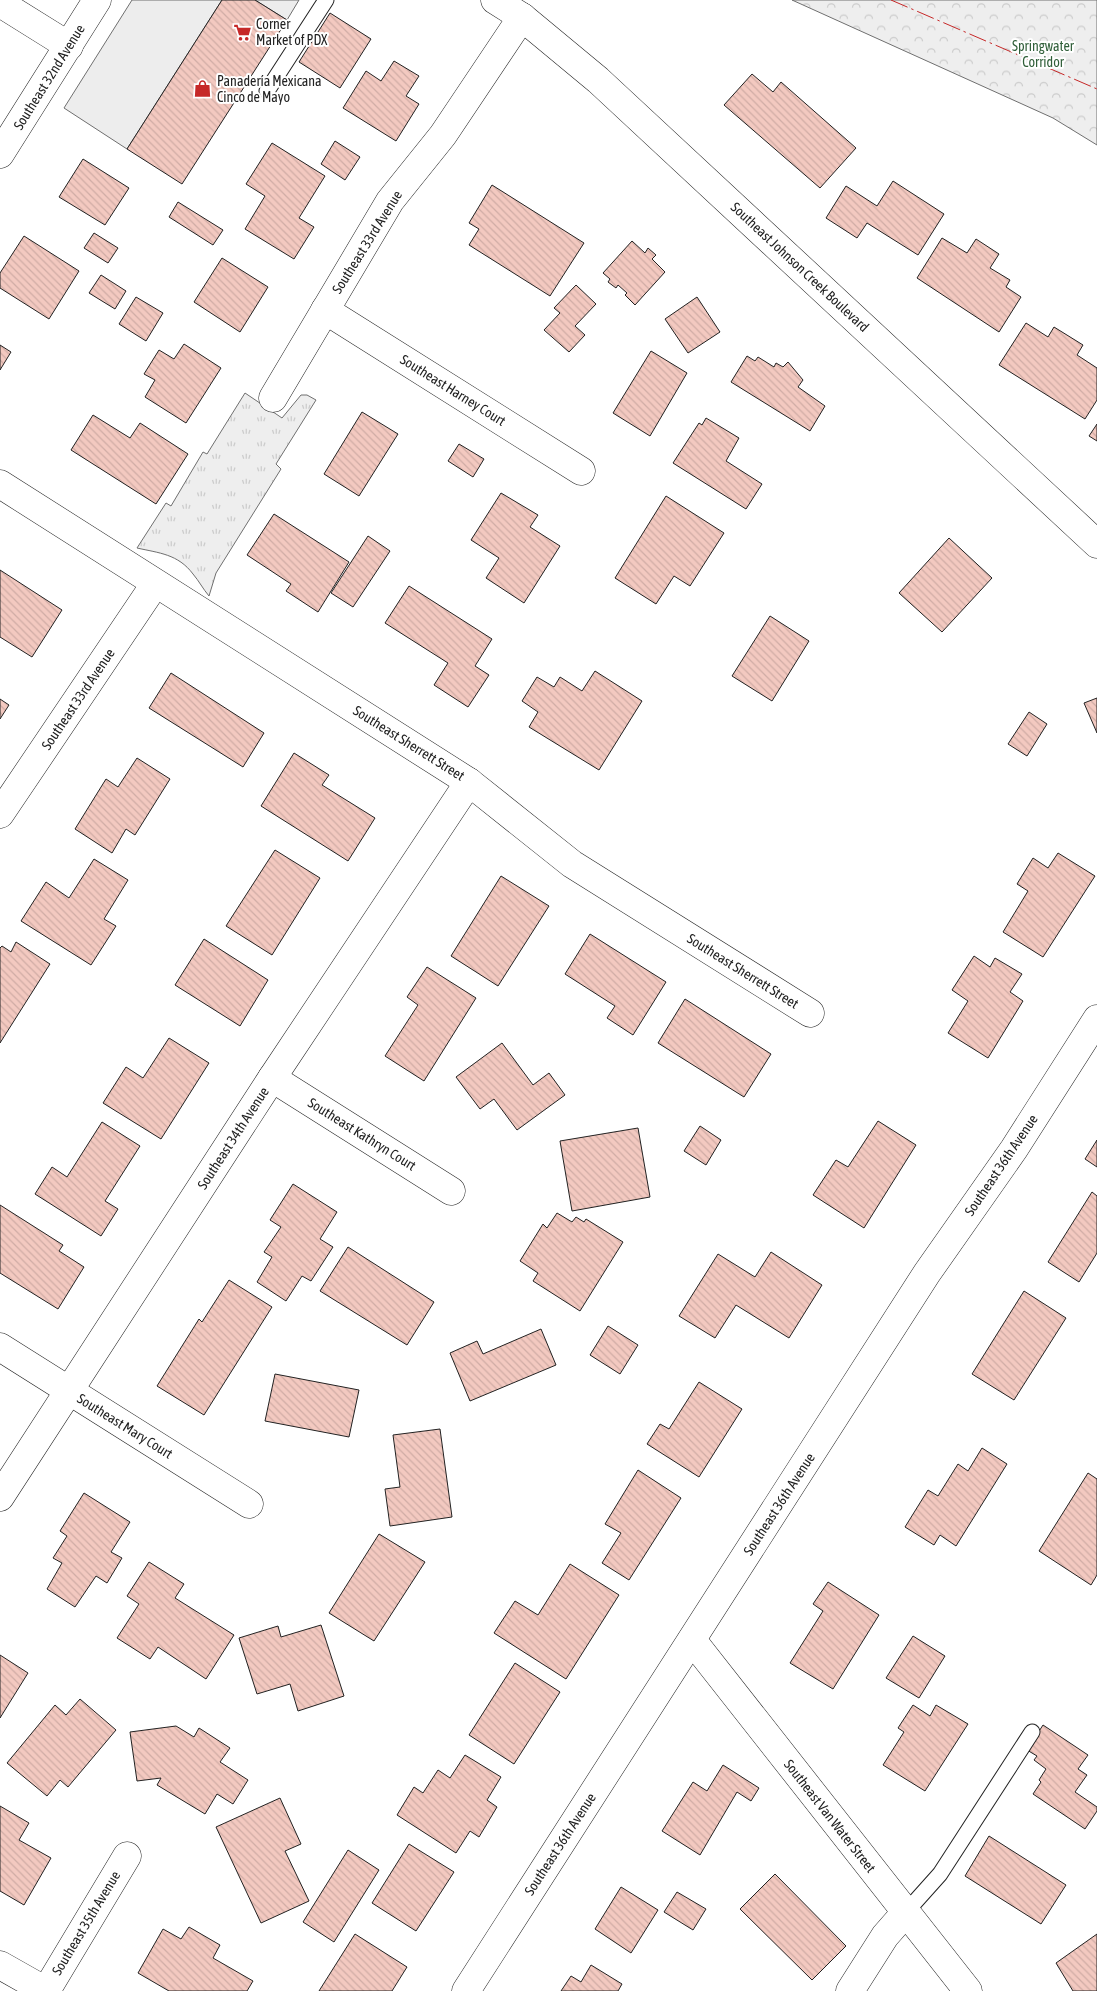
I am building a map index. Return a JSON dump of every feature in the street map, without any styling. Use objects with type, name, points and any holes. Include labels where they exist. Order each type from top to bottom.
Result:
[{"type":"street","name":"Southeast 32nd Avenue","points":[[0,154],[97,0]]},
{"type":"street","name":"Southeast Johnson Creek Boulevard","points":[[495,0],[522,17],[598,80],[1097,544]]},
{"type":"street","points":[[0,3],[69,46]]},
{"type":"street","name":"Southeast 33rd Avenue","points":[[273,398],[390,201],[442,135],[522,17]]},
{"type":"street","name":"Southeast Harney Court","points":[[325,310],[581,470]]},
{"type":"street","name":"Southeast Sherrett Street","points":[[0,484],[470,782],[572,864],[810,1013]]},
{"type":"street","name":"Southeast 33rd Avenue","points":[[0,814],[155,584]]},
{"type":"street","name":"Southeast 34th Avenue","points":[[0,1498],[272,1078],[470,782]]},
{"type":"street","name":"Southeast 36th Avenue","points":[[466,1991],[927,1273],[1014,1149],[1097,1019]]},
{"type":"street","name":"Southeast Kathryn Court","points":[[272,1078],[451,1191]]},
{"type":"street","name":"Southeast Mary Court","points":[[0,1347],[249,1504]]},
{"type":"street","name":"Southeast Van Water Street","points":[[692,1640],[968,1991]]},
{"type":"street","name":"Southeast 35th Avenue","points":[[46,1991],[126,1856]]},
{"type":"street","points":[[850,1991],[885,1936],[906,1912]]},
{"type":"street","points":[[0,1965],[46,1991]]},
{"type":"lane","points":[[267,91],[326,0]]},
{"type":"lane","points":[[906,1912],[940,1874],[1032,1732]]},
{"type":"green space","name":"Springwater Corridor","points":[[792,0],[1097,0],[1097,145],[1053,118]]},
{"type":"green space","points":[[245,393],[282,418],[301,395],[307,395],[316,400],[276,464],[281,469],[216,573],[209,596],[193,574],[181,562],[168,555],[137,548],[166,503],[171,506],[203,452],[207,454]]},
{"type":"shaded area","points":[[132,0],[222,0],[127,149],[64,108]]},
{"type":"shaded area","points":[[255,0],[299,0],[287,20]]},
{"type":"building","points":[[222,0],[255,0],[287,20],[182,184],[127,149]]},
{"type":"building","points":[[330,13],[371,39],[340,88],[299,62]]},
{"type":"building","points":[[394,61],[419,76],[406,96],[419,104],[396,141],[343,108],[366,71],[381,81]]},
{"type":"building","points":[[752,74],[773,92],[781,82],[856,148],[820,188],[724,105]]},
{"type":"building","points":[[335,141],[360,157],[345,180],[321,164]]},
{"type":"building","points":[[272,143],[325,176],[299,218],[314,227],[294,259],[245,229],[265,196],[246,184]]},
{"type":"building","points":[[83,159],[129,188],[105,225],[59,197]]},
{"type":"building","points":[[893,181],[944,214],[918,255],[867,223],[857,238],[826,218],[846,186],[877,206]]},
{"type":"building","points":[[492,185],[584,243],[550,296],[469,245],[479,229],[469,223]]},
{"type":"building","points":[[178,202],[223,230],[213,245],[169,217]]},
{"type":"building","points":[[94,233],[118,248],[108,263],[84,248]]},
{"type":"building","points":[[24,236],[79,271],[49,319],[0,288],[0,273]]},
{"type":"building","points":[[942,238],[967,253],[976,239],[999,254],[990,268],[1010,280],[1006,287],[1021,297],[999,332],[917,278]]},
{"type":"building","points":[[632,241],[645,253],[648,248],[656,255],[652,259],[665,272],[635,305],[625,295],[627,293],[618,285],[616,288],[608,282],[610,279],[603,273]]},
{"type":"building","points":[[222,258],[268,287],[240,332],[194,302]]},
{"type":"building","points":[[101,275],[126,291],[115,309],[89,293]]},
{"type":"building","points":[[576,285],[596,304],[575,326],[585,335],[569,352],[544,330],[560,313],[554,308]]},
{"type":"building","points":[[136,297],[163,313],[146,341],[119,324]]},
{"type":"building","points":[[697,297],[720,332],[688,353],[665,319]]},
{"type":"building","points":[[1026,323],[1048,337],[1054,327],[1083,345],[1077,355],[1097,368],[1097,400],[1085,419],[999,365]]},
{"type":"building","points":[[184,344],[221,368],[186,423],[145,397],[155,380],[144,374],[159,350],[174,359]]},
{"type":"building","points":[[0,345],[11,352],[0,370]]},
{"type":"building","points":[[651,351],[687,373],[650,436],[613,413]]},
{"type":"building","points":[[747,356],[755,361],[758,357],[774,367],[776,363],[783,367],[788,362],[803,380],[798,387],[825,406],[810,431],[731,382]]},
{"type":"building","points":[[362,412],[398,434],[359,496],[324,474]]},
{"type":"building","points":[[93,415],[130,438],[140,423],[188,454],[156,504],[71,450]]},
{"type":"building","points":[[706,418],[739,438],[726,461],[762,484],[746,509],[673,463],[699,423],[702,425]]},
{"type":"building","points":[[1097,424],[1097,441],[1089,436]]},
{"type":"building","points":[[459,444],[484,459],[473,477],[448,461]]},
{"type":"building","points":[[501,493],[538,515],[530,527],[560,546],[524,603],[486,578],[499,558],[471,540]]},
{"type":"building","points":[[666,496],[724,533],[690,586],[674,576],[656,604],[615,578]]},
{"type":"building","points":[[274,514],[349,562],[318,612],[286,591],[291,584],[247,555]]},
{"type":"building","points":[[368,536],[390,551],[353,607],[331,593]]},
{"type":"building","points":[[949,538],[992,578],[942,632],[899,593]]},
{"type":"building","points":[[0,570],[62,610],[32,657],[0,637]]},
{"type":"building","points":[[409,586],[492,639],[475,666],[489,675],[468,707],[434,685],[448,663],[385,623]]},
{"type":"building","points":[[770,616],[809,641],[772,701],[732,676]]},
{"type":"building","points":[[595,671],[642,701],[599,770],[529,727],[538,712],[522,701],[537,677],[554,687],[560,677],[582,691]]},
{"type":"building","points":[[171,673],[264,733],[243,767],[149,708]]},
{"type":"building","points":[[1097,698],[1097,733],[1084,703]]},
{"type":"building","points":[[0,699],[9,705],[0,719]]},
{"type":"building","points":[[1029,712],[1047,724],[1027,756],[1008,744]]},
{"type":"building","points":[[294,753],[329,775],[322,785],[375,818],[348,861],[261,806]]},
{"type":"building","points":[[137,758],[170,779],[135,835],[126,829],[112,853],[75,829],[106,779],[118,787]]},
{"type":"building","points":[[275,850],[320,878],[272,955],[226,926]]},
{"type":"building","points":[[1058,853],[1095,876],[1043,957],[1003,932],[1028,891],[1017,884],[1033,858],[1048,868]]},
{"type":"building","points":[[94,859],[128,880],[104,919],[116,926],[91,965],[21,921],[46,882],[69,898]]},
{"type":"building","points":[[501,876],[549,906],[498,986],[451,956]]},
{"type":"building","points":[[590,934],[666,982],[633,1035],[607,1018],[615,1006],[565,974]]},
{"type":"building","points":[[204,939],[268,980],[240,1026],[175,985]]},
{"type":"building","points":[[16,942],[50,964],[0,1043],[0,948],[2,946],[11,952]]},
{"type":"building","points":[[974,956],[990,967],[995,958],[1022,974],[1010,992],[1023,1001],[988,1058],[948,1033],[968,1001],[952,990]]},
{"type":"building","points":[[427,967],[476,998],[424,1081],[385,1056],[418,1005],[407,997]]},
{"type":"building","points":[[685,999],[771,1054],[744,1097],[658,1043]]},
{"type":"building","points":[[169,1038],[209,1063],[161,1139],[103,1103],[126,1067],[143,1078]]},
{"type":"building","points":[[502,1043],[533,1085],[549,1073],[565,1095],[517,1130],[494,1099],[480,1109],[456,1077]]},
{"type":"building","points":[[878,1121],[916,1145],[864,1228],[813,1195],[836,1160],[848,1167]]},
{"type":"building","points":[[102,1122],[140,1146],[105,1201],[118,1209],[101,1236],[35,1194],[52,1167],[67,1177]]},
{"type":"building","points":[[700,1126],[721,1140],[706,1165],[684,1151]]},
{"type":"building","points":[[638,1128],[650,1197],[572,1211],[560,1141]]},
{"type":"building","points":[[1097,1140],[1097,1167],[1085,1159]]},
{"type":"building","points":[[293,1184],[337,1212],[320,1239],[333,1247],[311,1281],[302,1276],[286,1301],[257,1282],[272,1257],[264,1252],[281,1227],[270,1220]]},
{"type":"building","points":[[1092,1192],[1097,1196],[1097,1253],[1079,1282],[1048,1262]]},
{"type":"building","points":[[0,1205],[63,1245],[59,1251],[84,1267],[58,1309],[0,1273]]},
{"type":"building","points":[[557,1213],[572,1222],[576,1217],[584,1222],[586,1219],[623,1242],[580,1311],[533,1281],[538,1273],[520,1261],[543,1224],[547,1228]]},
{"type":"building","points":[[348,1247],[434,1302],[407,1345],[320,1291]]},
{"type":"building","points":[[771,1252],[822,1285],[789,1338],[736,1305],[715,1338],[679,1316],[718,1254],[755,1277]]},
{"type":"building","points":[[229,1280],[272,1307],[204,1415],[157,1386],[199,1319],[202,1322]]},
{"type":"building","points":[[1024,1291],[1066,1318],[1014,1400],[972,1374]]},
{"type":"building","points":[[608,1326],[638,1345],[620,1374],[590,1355]]},
{"type":"building","points":[[541,1329],[556,1365],[470,1401],[450,1353],[477,1341],[483,1354]]},
{"type":"building","points":[[275,1374],[359,1390],[349,1437],[265,1421]]},
{"type":"building","points":[[699,1382],[742,1409],[699,1477],[647,1444],[660,1424],[669,1429]]},
{"type":"building","points":[[440,1429],[452,1517],[390,1526],[385,1489],[400,1487],[393,1435]]},
{"type":"building","points":[[982,1448],[1007,1464],[956,1546],[940,1535],[934,1545],[905,1527],[928,1490],[938,1496],[958,1464],[968,1471]]},
{"type":"building","points":[[638,1470],[681,1498],[629,1580],[602,1563],[621,1533],[605,1524]]},
{"type":"building","points":[[1088,1473],[1097,1479],[1097,1575],[1091,1585],[1039,1551]]},
{"type":"building","points":[[84,1493],[130,1522],[111,1552],[122,1558],[107,1583],[96,1576],[75,1607],[47,1589],[62,1563],[53,1558],[67,1536],[60,1531]]},
{"type":"building","points":[[379,1534],[425,1562],[374,1641],[329,1613]]},
{"type":"building","points":[[149,1562],[184,1584],[175,1598],[234,1635],[206,1679],[158,1647],[150,1659],[117,1638],[139,1604],[127,1596]]},
{"type":"building","points":[[570,1564],[619,1595],[566,1679],[494,1633],[515,1601],[538,1615]]},
{"type":"building","points":[[828,1582],[879,1615],[833,1689],[790,1663],[823,1611],[813,1604]]},
{"type":"building","points":[[321,1625],[344,1696],[298,1711],[290,1684],[257,1694],[239,1638],[278,1626],[281,1637]]},
{"type":"building","points":[[913,1636],[945,1656],[919,1698],[886,1678]]},
{"type":"building","points":[[0,1655],[28,1673],[0,1718]]},
{"type":"building","points":[[515,1663],[560,1692],[514,1764],[469,1735]]},
{"type":"building","points":[[80,1699],[116,1730],[68,1787],[60,1780],[47,1796],[7,1763],[55,1705],[66,1715]]},
{"type":"building","points":[[913,1705],[930,1716],[936,1705],[968,1724],[925,1791],[883,1765],[904,1732],[898,1728]]},
{"type":"building","points":[[1043,1725],[1088,1755],[1078,1769],[1087,1775],[1075,1792],[1097,1807],[1097,1811],[1085,1829],[1033,1794],[1041,1782],[1039,1780],[1046,1769],[1034,1760],[1037,1756],[1027,1750]]},
{"type":"building","points":[[176,1726],[194,1737],[199,1728],[230,1748],[220,1762],[248,1780],[233,1804],[217,1794],[205,1814],[157,1785],[161,1778],[137,1781],[130,1732]]},
{"type":"building","points":[[465,1755],[501,1777],[487,1800],[497,1807],[479,1837],[470,1831],[456,1853],[397,1815],[414,1787],[423,1793],[438,1770],[450,1778]]},
{"type":"building","points":[[723,1765],[759,1788],[751,1801],[737,1792],[700,1855],[662,1831],[693,1782],[707,1791]]},
{"type":"building","points":[[280,1798],[301,1844],[285,1851],[309,1901],[261,1923],[216,1827]]},
{"type":"building","points":[[0,1806],[29,1823],[19,1840],[51,1858],[24,1905],[0,1891]]},
{"type":"building","points":[[989,1836],[1066,1885],[1041,1924],[965,1876]]},
{"type":"building","points":[[409,1844],[454,1872],[416,1931],[372,1903]]},
{"type":"building","points":[[348,1850],[379,1870],[334,1942],[303,1922]]},
{"type":"building","points":[[775,1874],[846,1946],[812,1980],[740,1909]]},
{"type":"building","points":[[621,1887],[658,1910],[631,1953],[595,1929]]},
{"type":"building","points":[[677,1892],[706,1909],[693,1930],[664,1912]]},
{"type":"building","points":[[189,1927],[220,1945],[213,1958],[253,1981],[247,1991],[169,1991],[138,1973],[163,1929],[181,1939]]},
{"type":"building","points":[[355,1934],[407,1967],[392,1991],[319,1991]]},
{"type":"building","points":[[1097,1934],[1097,1991],[1073,1991],[1056,1963]]},
{"type":"building","points":[[591,1965],[622,1984],[618,1991],[561,1991],[571,1976],[581,1982]]},
{"type":"power","points":[[891,0],[1097,89]]},
{"type":"place","name":"Corner Market of PDX","points":[[242,32]]},
{"type":"place","name":"Panadería Mexicana Cinco de Mayo","points":[[203,89]]}]
